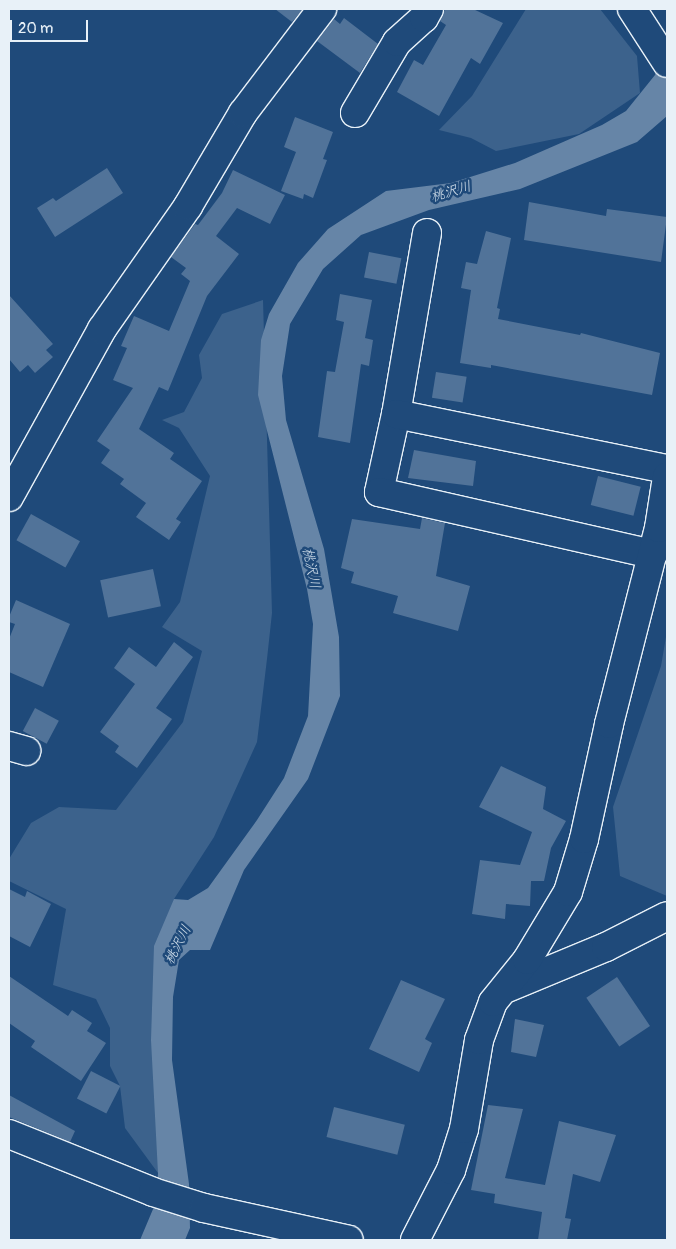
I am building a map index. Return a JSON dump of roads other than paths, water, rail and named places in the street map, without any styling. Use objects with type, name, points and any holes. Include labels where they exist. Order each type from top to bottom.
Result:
[{"type":"street","points":[[9,497],[102,329],[188,206],[243,113],[322,9]]},
{"type":"street","points":[[355,112],[398,42],[424,18],[429,9]]},
{"type":"street","points":[[632,9],[662,55]]},
{"type":"street","points":[[426,233],[396,414],[378,492],[652,554]]},
{"type":"street","points":[[396,414],[667,469]]},
{"type":"street","points":[[415,1240],[452,1170],[464,1129],[479,1040],[492,1002],[506,988],[528,960],[568,892],[584,839],[609,724],[652,554],[667,477]]},
{"type":"street","points":[[506,988],[606,947],[667,916]]},
{"type":"street","points":[[9,1134],[153,1192],[204,1208],[349,1240]]},
{"type":"water","name":"桃沢川","points":[[667,43],[667,116],[637,142],[520,189],[429,210],[361,235],[323,269],[290,324],[282,376],[286,420],[324,549],[339,637],[340,696],[308,779],[244,870],[210,950],[190,950],[179,960],[173,997],[172,1060],[189,1184],[190,1228],[185,1240],[140,1240],[156,1202],[158,1173],[151,1040],[154,946],[174,899],[188,900],[208,888],[257,820],[284,778],[308,716],[313,624],[307,589],[258,395],[261,340],[269,314],[298,263],[328,229],[386,191],[451,183],[515,163],[602,125],[626,111],[655,75]]}]
